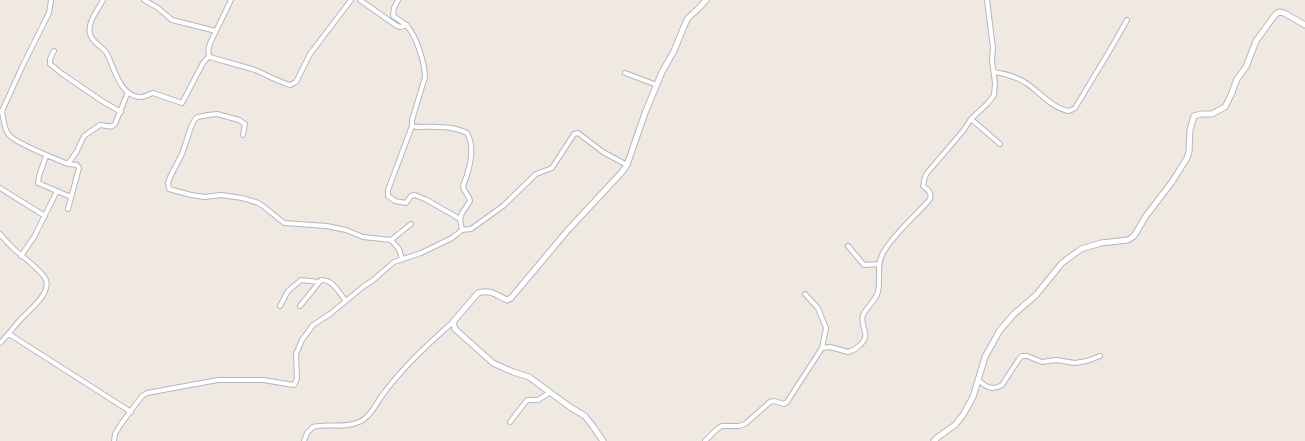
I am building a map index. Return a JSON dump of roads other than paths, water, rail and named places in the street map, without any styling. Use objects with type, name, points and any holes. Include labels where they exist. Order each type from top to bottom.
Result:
[{"type":"street","points":[[51,0],[49,13],[1,111],[9,134],[12,138],[46,156],[68,164],[77,165],[78,168],[68,209]]},
{"type":"street","points":[[103,0],[92,20],[90,34],[93,40],[106,52],[120,83],[128,92],[140,98],[151,93],[156,93],[182,103],[203,63],[209,56],[209,48],[231,0]]},
{"type":"street","points":[[144,0],[158,8],[172,20],[216,31]]},
{"type":"street","points":[[209,56],[221,62],[257,71],[290,85],[296,82],[310,54],[351,0]]},
{"type":"street","points":[[360,0],[397,26],[401,28],[407,25]]},
{"type":"street","points":[[398,0],[394,8],[393,16],[407,25],[421,53],[425,78],[412,120],[412,126],[388,190],[388,196],[395,201],[406,203],[411,196],[415,194],[460,219]]},
{"type":"street","points":[[304,441],[307,433],[313,427],[347,425],[363,420],[390,384],[426,346],[453,322],[478,293],[484,291],[493,292],[507,300],[511,298],[568,230],[627,165],[644,113],[662,72],[674,51],[688,18],[706,0]]},
{"type":"street","points":[[822,348],[830,347],[848,352],[857,348],[864,340],[866,336],[862,320],[864,314],[878,292],[879,264],[884,252],[930,199],[930,192],[923,186],[925,177],[971,119],[992,99],[994,95],[995,83],[993,48],[987,0]]},
{"type":"street","points":[[934,441],[960,420],[972,397],[985,357],[1000,330],[1014,314],[1033,298],[1062,263],[1085,247],[1111,241],[1128,240],[1134,236],[1146,216],[1187,158],[1189,152],[1192,118],[1198,114],[1212,114],[1225,107],[1232,95],[1237,79],[1246,67],[1256,41],[1275,15],[1279,12],[1284,13],[1305,25]]},
{"type":"street","points":[[994,72],[1011,75],[1019,79],[1060,108],[1069,111],[1075,108],[1127,20]]},
{"type":"street","points":[[54,51],[50,59],[50,64],[102,101],[121,112]]},
{"type":"street","points":[[625,73],[657,85]]},
{"type":"street","points":[[68,164],[77,151],[84,136],[100,125],[109,127],[113,126],[121,112],[128,92]]},
{"type":"street","points":[[243,135],[245,124],[239,120],[217,114],[198,117],[193,123],[182,154],[170,177],[168,183],[169,189],[205,197],[221,194],[249,200],[263,206],[284,223],[326,226],[346,230],[363,237],[391,240],[399,249],[402,259]]},
{"type":"street","points":[[971,119],[1000,144]]},
{"type":"street","points":[[412,126],[438,126],[462,131],[467,133],[469,136],[471,142],[471,156],[463,189],[470,201],[460,219],[462,230]]},
{"type":"street","points":[[114,441],[115,434],[142,396],[147,393],[202,382],[240,379],[263,380],[294,385],[297,379],[295,357],[302,340],[313,325],[364,286],[380,276],[394,262],[421,253],[452,238],[462,230],[471,229],[504,206],[536,174],[552,168],[574,134],[578,133],[582,135],[603,152],[627,165]]},
{"type":"street","points":[[46,156],[38,176],[38,183],[71,197]]},
{"type":"street","points":[[0,188],[45,216]]},
{"type":"street","points":[[21,256],[34,237],[57,191]]},
{"type":"street","points":[[391,240],[411,224]]},
{"type":"street","points":[[0,234],[40,273],[45,279],[47,285],[43,295],[34,308],[21,319],[0,343]]},
{"type":"street","points":[[848,246],[865,265],[879,264]]},
{"type":"street","points":[[280,306],[288,292],[301,280],[319,282],[321,280],[330,282],[346,301]]},
{"type":"street","points":[[300,306],[319,282]]},
{"type":"street","points":[[706,441],[717,429],[722,426],[745,424],[770,402],[774,401],[784,404],[787,402],[822,348],[826,328],[818,308],[806,294]]},
{"type":"street","points":[[453,322],[455,329],[493,363],[529,378],[585,416],[602,441]]},
{"type":"street","points":[[8,334],[131,412]]},
{"type":"street","points":[[978,380],[987,388],[998,388],[1002,385],[1022,356],[1028,356],[1042,362],[1056,360],[1075,363],[1087,361],[1100,356]]},
{"type":"street","points":[[510,422],[527,400],[540,400],[549,393]]}]
